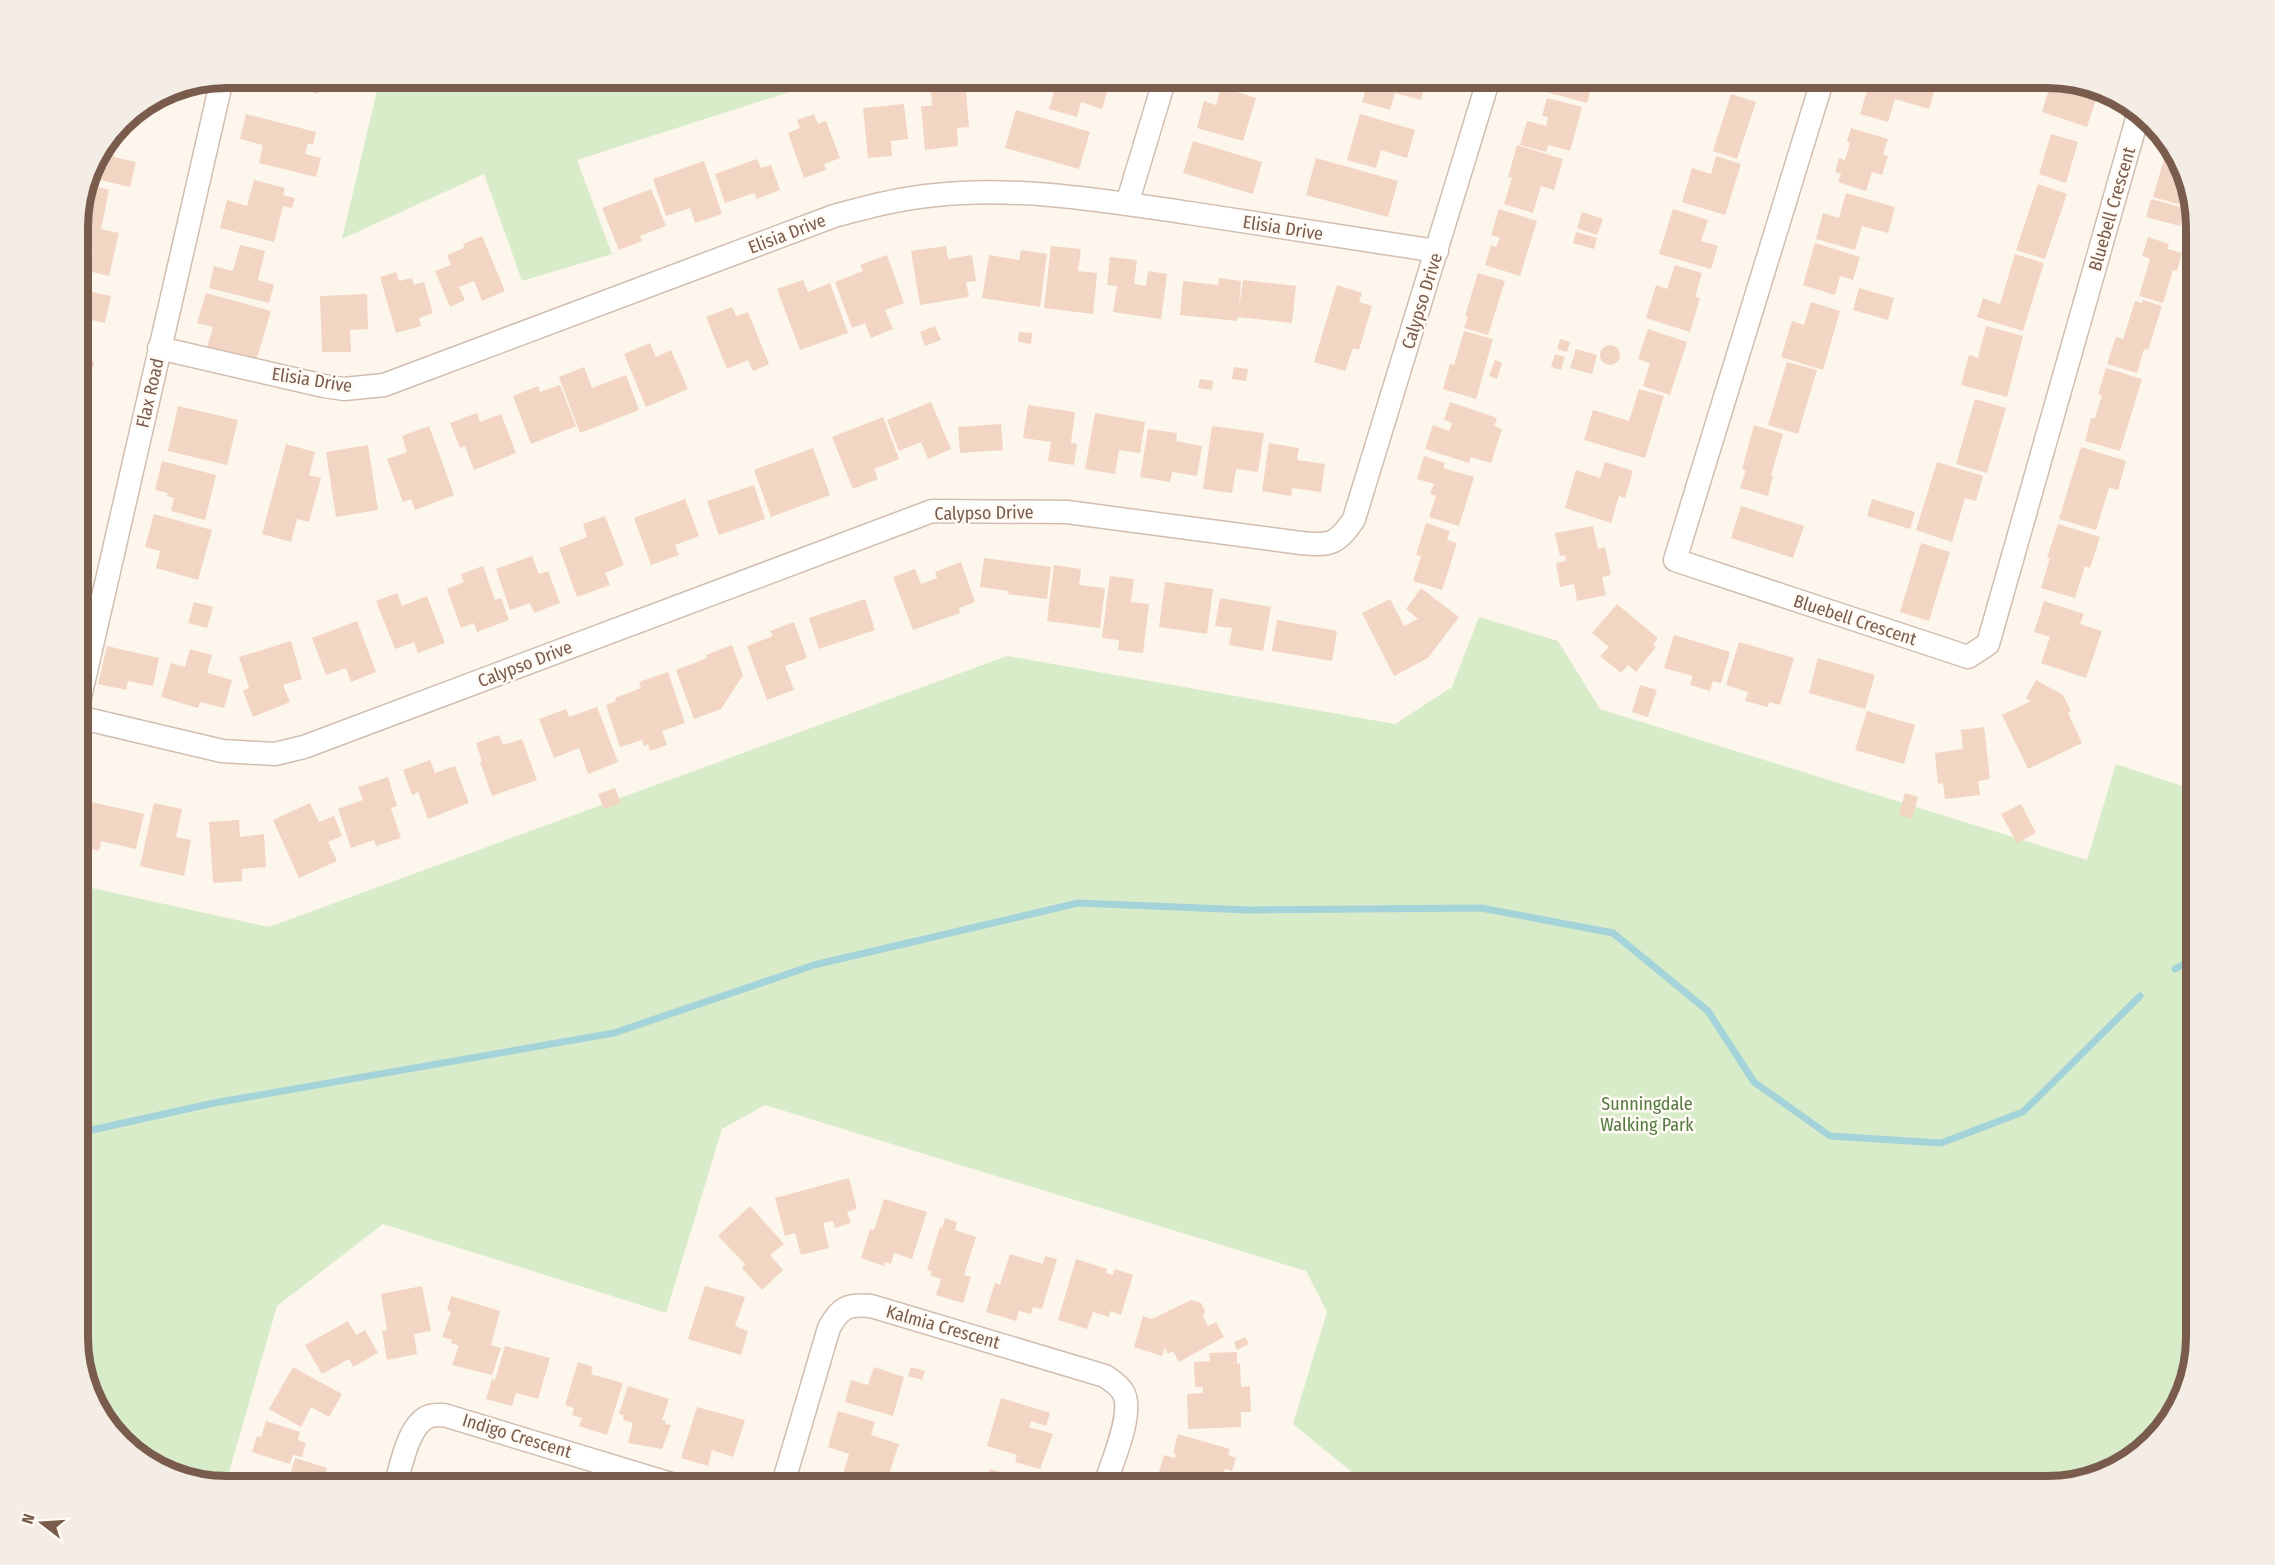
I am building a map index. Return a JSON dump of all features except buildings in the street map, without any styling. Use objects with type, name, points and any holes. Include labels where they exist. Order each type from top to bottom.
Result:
[{"type":"street","points":[[1126,204],[1162,88]]},
{"type":"street","name":"Calypso Drive","points":[[89,720],[222,751],[275,754],[315,742],[932,512],[1067,512],[1309,544],[1331,544],[1344,534],[1354,519],[1486,88]]},
{"type":"street","name":"Bluebell Crescent","points":[[1820,88],[1675,560],[1968,657],[1988,644],[2136,121]]},
{"type":"street","name":"Flax Road","points":[[89,657],[220,89]]},
{"type":"street","name":"Elisia Drive","points":[[159,348],[324,386],[364,388],[384,385],[834,216],[913,198],[972,193],[1046,195],[1126,204],[1437,251]]},
{"type":"street","name":"Kalmia Crescent","points":[[785,1476],[829,1328],[835,1316],[845,1308],[857,1305],[872,1306],[1105,1376],[1124,1393],[1127,1406],[1107,1476]]},
{"type":"street","name":"Indigo Crescent","points":[[398,1476],[410,1437],[417,1425],[429,1417],[444,1415],[645,1476]]},
{"type":"green space","points":[[377,89],[800,89],[577,160],[612,254],[522,281],[484,174],[342,239]]},
{"type":"green space","name":"Sunningdale Walking Park","points":[[1479,617],[1558,641],[1600,709],[2087,860],[2116,764],[2186,787],[2185,1356],[2182,1374],[2168,1407],[2139,1442],[2109,1462],[2075,1474],[2057,1476],[1357,1476],[1293,1424],[1327,1312],[1306,1271],[765,1105],[722,1129],[666,1313],[383,1224],[277,1306],[228,1476],[191,1472],[150,1453],[123,1429],[107,1407],[96,1382],[89,1347],[89,887],[269,927],[1007,656],[1395,724],[1452,687]]},
{"type":"waterway","points":[[89,1131],[214,1103],[614,1033],[814,965],[1078,903],[1249,910],[1481,908],[1613,933],[1708,1011],[1754,1082],[1830,1136],[1941,1143],[2023,1112],[2140,996]]},
{"type":"waterway","points":[[2175,969],[2186,963]]}]
